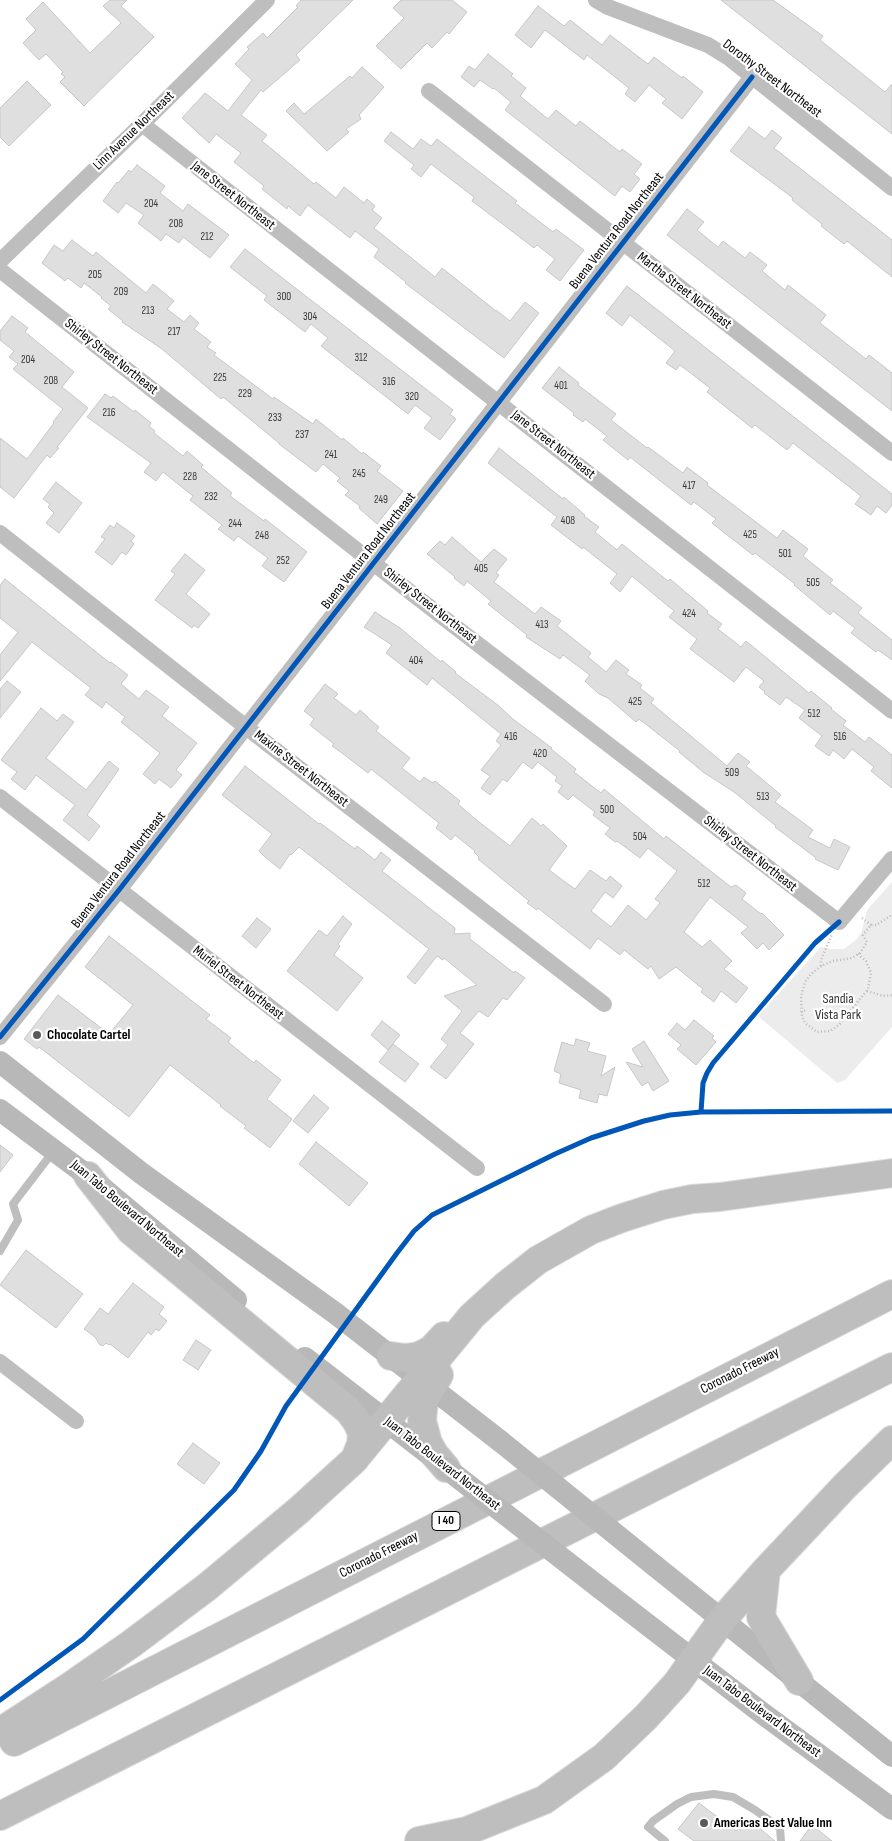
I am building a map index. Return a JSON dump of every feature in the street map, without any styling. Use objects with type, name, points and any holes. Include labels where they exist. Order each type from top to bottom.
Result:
[{"type":"highway","points":[[0,1732],[107,1662],[194,1597],[268,1537],[353,1461],[387,1421],[425,1383],[472,1316],[493,1295],[527,1268],[578,1237],[605,1224],[639,1212],[692,1199],[720,1198],[892,1173]]},
{"type":"highway","points":[[88,1176],[131,1230],[349,1412],[357,1422],[362,1433],[361,1444],[353,1461]]},
{"type":"highway","points":[[391,1356],[412,1358],[431,1350],[498,1281],[532,1255],[558,1239],[623,1209],[639,1212]]},
{"type":"highway","name":"Coronado Freeway","points":[[0,1749],[892,1294]]},
{"type":"highway","points":[[0,1816],[892,1367]]},
{"type":"highway","points":[[425,1383],[422,1406],[423,1428],[431,1449],[446,1468]]},
{"type":"highway","points":[[419,1841],[467,1831],[544,1800],[604,1757],[677,1683],[722,1620],[766,1570],[845,1486],[892,1440]]},
{"type":"highway","points":[[766,1570],[761,1617],[799,1681]]},
{"type":"main road","points":[[0,1062],[140,1173],[321,1303],[391,1356],[500,1441],[892,1756]]},
{"type":"main road","name":"Juan Tabo Boulevard Northeast","points":[[0,1110],[88,1176],[317,1368],[693,1660],[892,1809]]},
{"type":"street","name":"Linn Avenue Northeast","points":[[0,261],[267,0]]},
{"type":"street","name":"Dorothy Street Northeast","points":[[596,0],[708,46],[729,58],[892,188]]},
{"type":"street","name":"Buena Ventura Road Northeast","points":[[0,1037],[119,890],[752,77]]},
{"type":"street","name":"Martha Street Northeast","points":[[429,91],[892,453]]},
{"type":"street","name":"Jane Street Northeast","points":[[142,124],[892,711]]},
{"type":"street","name":"Shirley Street Northeast","points":[[0,270],[374,563],[833,928]]},
{"type":"street","name":"Maxine Street Northeast","points":[[0,533],[604,1004]]},
{"type":"street","name":"Muriel Street Northeast","points":[[0,797],[477,1168]]},
{"type":"street","points":[[833,928],[892,859]]},
{"type":"street","points":[[0,1362],[76,1421]]},
{"type":"lane","points":[[0,1251],[18,1220],[13,1204],[55,1150]]},
{"type":"lane","points":[[665,1841],[648,1827],[653,1821],[677,1804],[690,1798],[714,1794],[733,1797],[780,1828],[781,1841]]},
{"type":"path","points":[[862,918],[871,925],[876,925],[892,916]]},
{"type":"path","points":[[858,954],[866,961],[871,973],[870,985],[867,991],[839,1025],[822,1032],[812,1029],[805,1023],[801,1012],[801,990],[811,974],[822,966],[833,961],[852,958],[864,949],[867,942],[863,935],[871,925]]},
{"type":"path","points":[[822,966],[824,953],[833,928]]},
{"type":"path","points":[[867,991],[883,996],[892,995]]},
{"type":"path","points":[[801,1012],[806,1010]]},
{"type":"green space","name":"Sandia Vista Park","points":[[892,882],[892,1027],[845,1080],[837,1083],[758,1016],[821,947],[844,949],[857,939],[862,931],[867,910]]},
{"type":"building","points":[[110,0],[127,0],[121,6],[154,37],[84,106],[60,82],[65,77],[61,74],[63,72],[46,54],[39,60],[23,43],[36,30],[26,19],[43,2],[90,53],[121,23],[103,6]]},
{"type":"building","points":[[301,0],[353,0],[296,55],[300,60],[263,92],[261,90],[241,115],[267,135],[262,141],[314,184],[316,182],[336,198],[344,187],[364,203],[367,199],[375,206],[372,210],[382,218],[374,228],[435,277],[442,268],[510,321],[525,302],[539,313],[504,358],[405,283],[374,257],[379,249],[355,231],[350,238],[308,205],[300,216],[288,206],[287,209],[262,189],[264,186],[234,162],[241,153],[216,134],[209,143],[182,118],[205,93],[228,111],[252,80],[235,64],[249,49],[247,47],[263,33],[267,38],[298,7],[296,6]]},
{"type":"building","points":[[401,0],[452,0],[467,12],[449,34],[447,32],[432,48],[427,43],[401,69],[376,46],[404,18],[393,8]]},
{"type":"building","points":[[721,0],[773,0],[823,36],[820,40],[885,92],[892,84],[892,134]]},
{"type":"building","points":[[538,6],[564,26],[570,20],[602,45],[610,35],[648,64],[654,57],[703,92],[682,119],[662,103],[666,99],[649,85],[635,102],[625,94],[629,88],[587,55],[584,60],[545,30],[531,48],[515,35]]},
{"type":"building","points":[[488,54],[513,74],[511,76],[526,88],[520,96],[548,119],[556,110],[576,126],[580,121],[620,152],[622,149],[642,164],[634,174],[640,179],[630,192],[622,186],[615,196],[505,110],[511,102],[494,88],[480,80],[474,87],[461,77],[469,66],[475,70]]},
{"type":"building","points":[[362,67],[384,87],[359,115],[361,119],[346,129],[349,132],[327,151],[286,111],[294,103],[304,114],[350,76],[352,78]]},
{"type":"building","points":[[27,81],[51,105],[9,146],[0,137],[0,108]]},
{"type":"building","points":[[749,127],[765,139],[772,130],[782,138],[774,148],[892,240],[892,277],[847,241],[844,244],[792,200],[793,198],[730,151]]},
{"type":"building","points":[[391,132],[413,149],[421,139],[431,146],[437,139],[517,201],[515,203],[553,232],[556,229],[584,250],[560,281],[546,270],[555,259],[537,245],[534,248],[472,201],[474,197],[431,164],[421,177],[411,169],[414,165],[384,141]]},
{"type":"building","points":[[137,165],[165,186],[160,193],[183,211],[188,204],[229,235],[210,258],[183,237],[179,243],[166,234],[161,241],[138,223],[144,215],[126,203],[118,213],[103,201],[117,182]]},
{"type":"building","points":[[687,209],[704,222],[697,230],[718,247],[723,241],[745,258],[750,252],[767,265],[762,271],[785,290],[788,285],[826,315],[820,323],[866,359],[869,355],[892,373],[892,411],[667,235]]},
{"type":"building","points":[[72,240],[93,256],[96,252],[146,293],[153,284],[174,301],[167,309],[184,322],[190,315],[199,323],[194,329],[211,342],[207,347],[216,353],[214,355],[273,399],[274,397],[313,424],[316,419],[342,440],[343,438],[362,454],[363,452],[381,466],[377,471],[403,491],[377,524],[359,508],[360,506],[345,495],[349,491],[337,481],[340,478],[323,464],[316,472],[223,397],[221,399],[162,349],[122,322],[108,309],[111,306],[84,283],[81,288],[68,278],[65,281],[42,263],[54,245],[63,251]]},
{"type":"building","points":[[245,249],[453,410],[450,414],[456,419],[440,440],[424,428],[432,418],[415,405],[408,414],[321,346],[328,338],[311,324],[305,332],[264,300],[267,296],[230,267]]},
{"type":"building","points":[[627,286],[892,494],[892,505],[886,513],[877,506],[871,515],[855,504],[861,496],[793,443],[787,450],[755,425],[752,428],[707,392],[710,388],[680,365],[676,370],[666,363],[675,351],[630,315],[622,326],[606,313]]},
{"type":"building","points":[[12,316],[28,328],[25,332],[74,372],[62,387],[88,408],[57,447],[59,448],[50,458],[47,455],[14,498],[0,487],[0,438],[27,459],[63,409],[13,369],[18,364],[9,357],[14,351],[0,340],[0,331]]},
{"type":"building","points":[[559,367],[579,383],[578,385],[616,414],[611,420],[647,448],[683,473],[687,467],[708,483],[707,485],[777,538],[783,530],[808,549],[803,556],[833,580],[830,583],[862,608],[858,613],[892,640],[892,660],[878,650],[876,652],[851,633],[855,628],[833,611],[830,615],[795,584],[755,553],[753,555],[722,531],[712,523],[716,519],[694,502],[691,505],[630,457],[628,460],[603,440],[607,436],[585,419],[583,422],[573,415],[574,413],[542,388]]},
{"type":"building","points":[[105,394],[111,398],[113,396],[134,412],[135,410],[151,423],[149,426],[155,431],[154,433],[183,456],[187,451],[203,465],[201,467],[232,493],[230,496],[264,521],[265,519],[307,552],[284,582],[262,566],[268,558],[238,536],[234,541],[218,529],[222,525],[190,500],[193,496],[163,472],[156,481],[144,472],[151,463],[87,417]]},
{"type":"building","points":[[499,448],[563,499],[564,497],[599,527],[595,532],[617,550],[622,544],[668,581],[670,579],[722,624],[718,629],[741,647],[746,641],[809,693],[811,691],[832,708],[846,721],[843,725],[865,742],[869,737],[892,755],[892,788],[871,771],[874,767],[852,749],[844,759],[833,750],[829,756],[815,746],[822,736],[799,718],[805,710],[786,697],[780,705],[759,687],[764,681],[746,667],[734,682],[690,649],[697,639],[669,617],[674,611],[632,576],[620,592],[610,583],[617,574],[551,525],[557,517],[488,463]]},
{"type":"building","points":[[56,482],[82,503],[59,533],[46,523],[54,513],[48,507],[50,504],[43,499]]},
{"type":"building","points":[[117,523],[135,536],[131,541],[134,544],[126,555],[122,552],[112,565],[95,552],[105,539],[101,537],[110,525],[114,528]]},
{"type":"building","points":[[452,537],[481,562],[494,549],[507,559],[496,573],[499,575],[494,582],[535,614],[541,607],[561,621],[557,626],[591,653],[588,657],[606,672],[616,660],[629,670],[626,674],[642,685],[640,688],[654,699],[651,703],[727,766],[738,753],[750,762],[746,766],[781,795],[775,802],[813,830],[808,837],[830,848],[834,839],[850,847],[838,870],[815,859],[734,792],[703,772],[680,751],[639,719],[636,722],[608,698],[599,694],[585,681],[590,675],[563,655],[560,659],[526,637],[527,635],[488,604],[491,601],[467,581],[464,586],[427,554],[440,541],[445,545]]},
{"type":"building","points":[[185,554],[205,570],[186,594],[210,614],[198,628],[194,625],[192,628],[155,600],[175,574],[171,571]]},
{"type":"building","points":[[5,579],[110,663],[128,675],[121,684],[139,699],[146,690],[169,707],[162,716],[197,743],[176,770],[182,775],[171,788],[159,779],[155,784],[143,774],[160,753],[121,722],[125,717],[106,702],[102,708],[85,695],[91,688],[32,642],[0,681],[0,655],[18,632],[0,618],[0,585]]},
{"type":"building","points":[[375,612],[400,628],[441,662],[442,660],[455,673],[552,748],[576,769],[574,772],[601,793],[604,789],[664,839],[666,836],[731,887],[736,885],[746,893],[742,899],[762,913],[784,935],[769,950],[763,943],[757,949],[741,933],[748,927],[710,897],[684,932],[702,947],[710,940],[732,961],[724,969],[748,988],[736,1003],[721,991],[714,1002],[701,992],[703,989],[676,967],[659,979],[651,966],[648,969],[624,950],[620,955],[598,938],[590,949],[538,908],[537,910],[527,903],[529,901],[478,859],[479,857],[475,851],[455,835],[451,840],[436,828],[439,823],[371,769],[368,773],[332,746],[334,744],[310,725],[314,719],[304,711],[325,684],[338,694],[334,698],[356,715],[360,710],[379,727],[376,731],[410,758],[402,768],[420,782],[424,777],[433,783],[435,781],[460,801],[458,804],[474,818],[510,846],[532,818],[541,826],[543,824],[567,846],[549,870],[575,889],[590,870],[606,881],[610,876],[622,886],[613,898],[605,892],[591,911],[611,927],[628,905],[646,920],[660,903],[655,899],[677,871],[648,848],[640,858],[617,841],[615,842],[605,834],[610,828],[593,815],[595,812],[573,795],[568,800],[558,792],[562,786],[555,781],[557,777],[538,762],[532,769],[523,762],[507,782],[503,779],[490,795],[481,788],[490,776],[481,770],[501,745],[496,741],[501,734],[432,678],[427,685],[386,653],[392,645],[364,627]]},
{"type":"building","points":[[7,681],[21,692],[0,718],[0,689]]},
{"type":"building","points":[[41,708],[57,721],[63,714],[74,722],[46,758],[86,790],[109,761],[119,769],[87,815],[100,826],[89,841],[63,820],[75,805],[36,775],[25,790],[11,779],[17,772],[1,760]]},
{"type":"building","points":[[245,766],[319,824],[355,849],[357,846],[375,860],[381,852],[391,860],[382,871],[455,928],[454,934],[470,933],[470,939],[514,973],[515,971],[525,978],[507,1000],[503,998],[488,1017],[479,1011],[460,1033],[474,1044],[446,1079],[430,1067],[448,1045],[441,1039],[462,1011],[444,996],[477,985],[444,958],[443,960],[437,956],[415,984],[407,977],[429,949],[299,847],[290,854],[280,869],[264,856],[259,851],[272,834],[222,795]]},
{"type":"building","points":[[343,916],[352,924],[338,944],[340,946],[334,955],[363,978],[337,1011],[287,971],[319,930],[327,936]]},
{"type":"building","points":[[257,918],[271,929],[256,948],[242,936]]},
{"type":"building","points":[[109,936],[210,1015],[206,1019],[231,1038],[228,1042],[254,1063],[256,1060],[281,1080],[267,1099],[292,1119],[270,1148],[244,1128],[246,1126],[221,1105],[170,1065],[129,1117],[39,1047],[37,1049],[24,1039],[58,995],[109,1034],[133,1005],[85,967]]},
{"type":"building","points":[[694,1020],[714,1036],[712,1038],[716,1042],[696,1065],[677,1049],[681,1045],[668,1034],[677,1023],[685,1030]]},
{"type":"building","points":[[382,1021],[400,1035],[388,1050],[371,1035]]},
{"type":"building","points":[[576,1039],[590,1043],[587,1051],[606,1056],[601,1076],[615,1067],[607,1096],[599,1094],[597,1103],[579,1098],[581,1090],[559,1083],[561,1074],[554,1071],[562,1042],[574,1046]]},
{"type":"building","points":[[644,1041],[669,1081],[653,1091],[648,1082],[642,1086],[626,1062],[643,1067],[632,1049]]},
{"type":"building","points":[[393,1044],[419,1064],[405,1082],[379,1062]]},
{"type":"building","points":[[314,1095],[329,1108],[308,1133],[293,1121]]},
{"type":"building","points":[[316,1142],[368,1183],[349,1206],[299,1164]]},
{"type":"building","points":[[0,1145],[13,1155],[0,1172]]},
{"type":"building","points":[[26,1250],[83,1294],[56,1328],[0,1285]]},
{"type":"building","points":[[133,1283],[164,1307],[159,1314],[167,1321],[159,1331],[156,1329],[151,1335],[148,1332],[128,1358],[110,1344],[106,1343],[103,1346],[99,1344],[95,1337],[84,1329],[100,1308],[108,1314]]},
{"type":"building","points":[[196,1340],[211,1350],[198,1370],[183,1360]]},
{"type":"building","points":[[193,1443],[220,1463],[204,1484],[177,1464]]},
{"type":"building","name":"Americas Best Value Inn","points":[[699,1803],[736,1831],[747,1818],[775,1841],[694,1841],[678,1829]]},
{"type":"building","points":[[812,1825],[832,1841],[800,1841]]},
{"type":"cycle path","points":[[0,1037],[119,890],[752,77]]},
{"type":"cycle path","points":[[701,1112],[703,1083],[713,1063],[815,943],[839,922]]},
{"type":"cycle path","points":[[0,1700],[83,1639],[234,1490],[261,1451],[286,1406],[397,1253],[414,1231],[432,1215],[591,1138],[644,1121],[670,1115],[701,1112],[892,1111]]},
{"type":"place","name":"Chocolate Cartel","points":[[37,1035]]},
{"type":"place","name":"Americas Best Value Inn","points":[[704,1823]]}]
